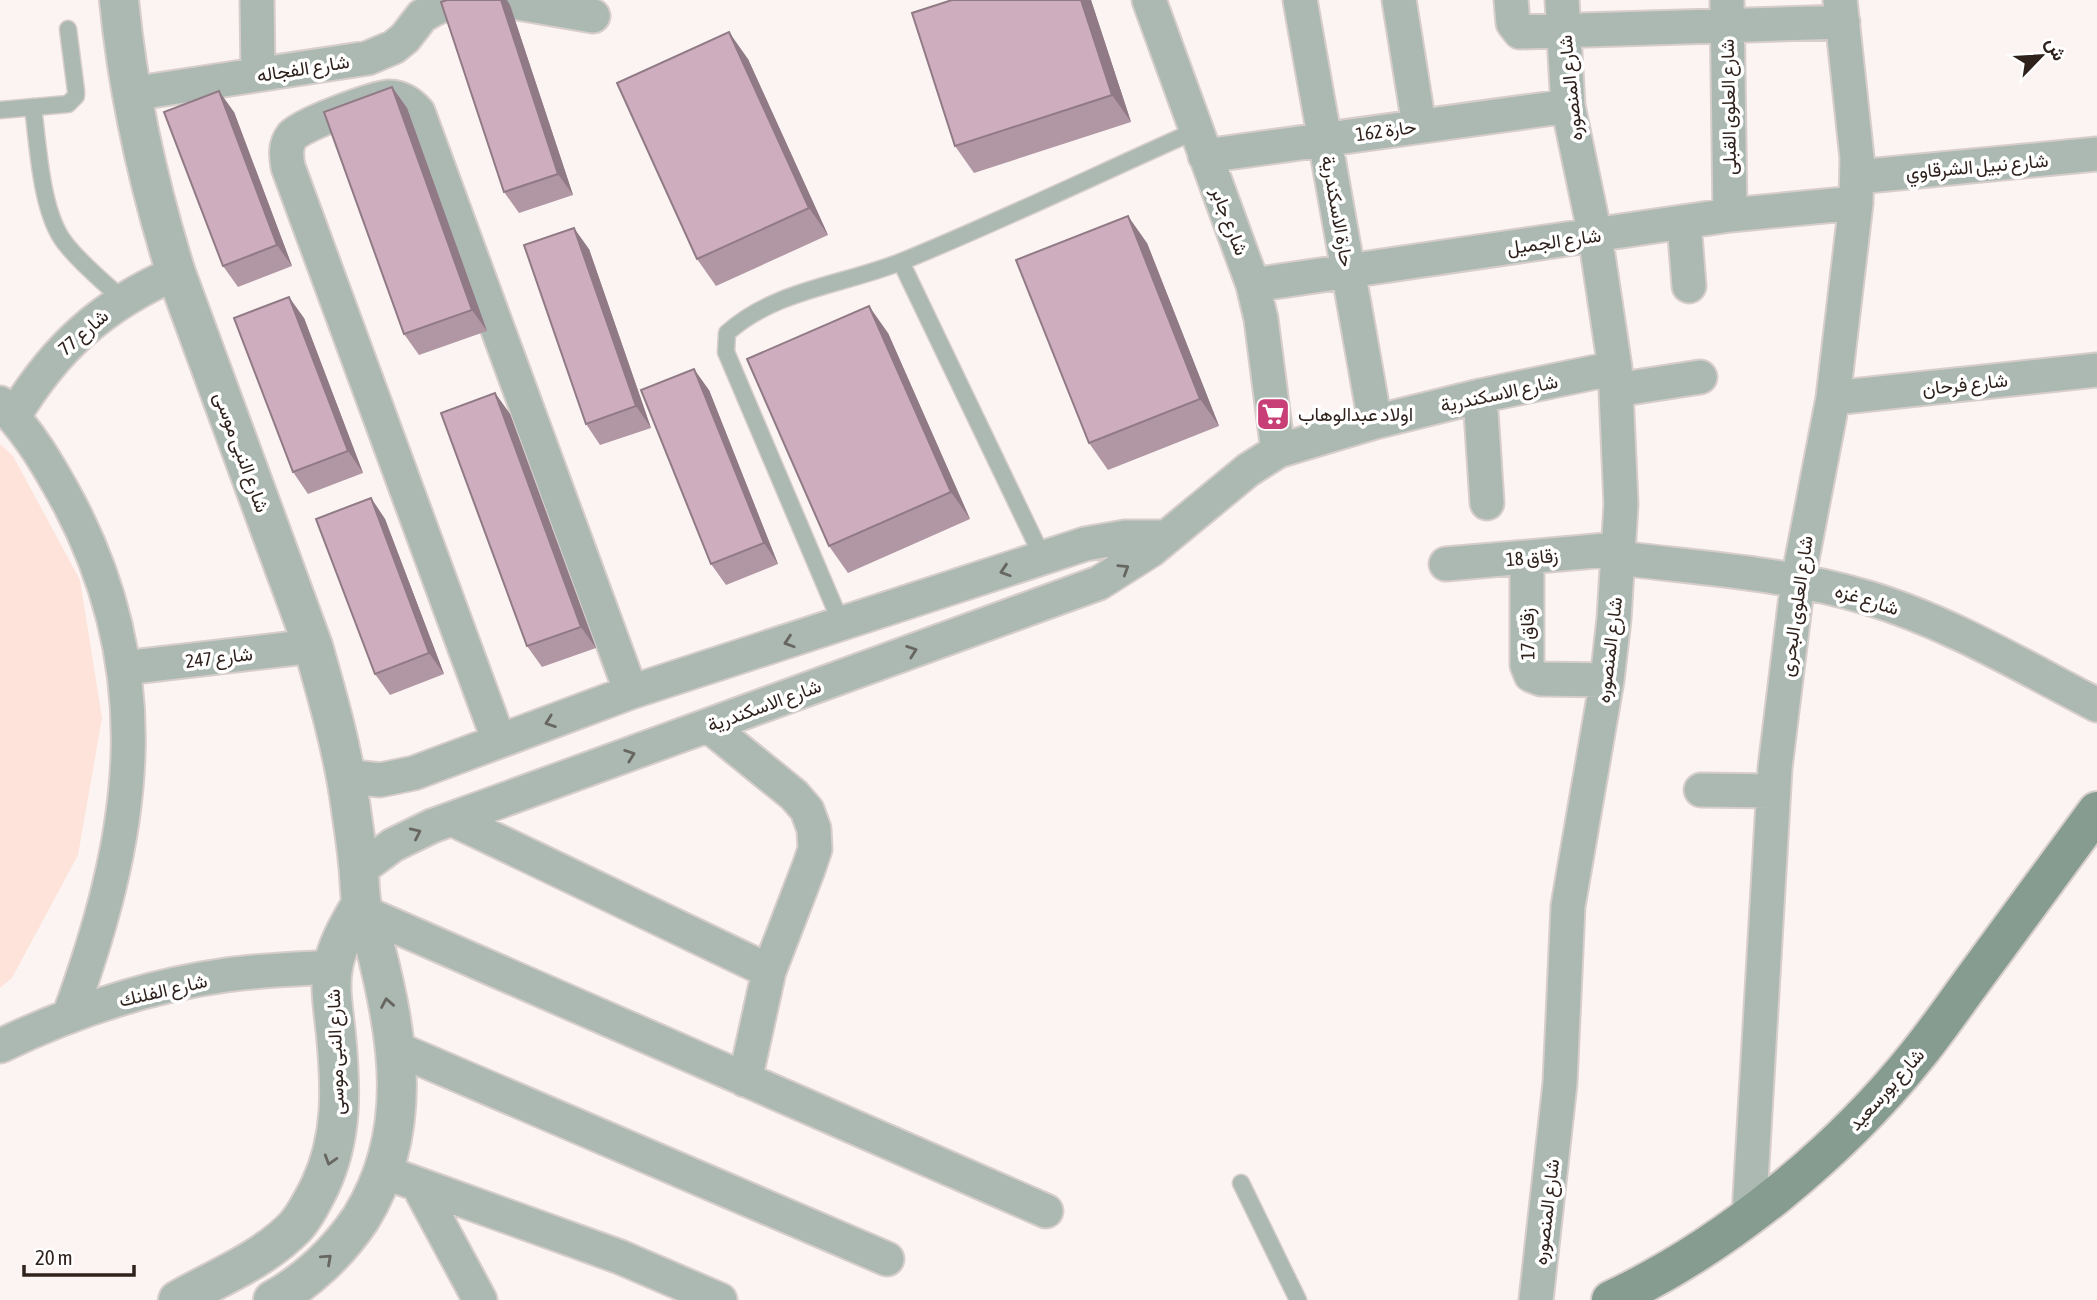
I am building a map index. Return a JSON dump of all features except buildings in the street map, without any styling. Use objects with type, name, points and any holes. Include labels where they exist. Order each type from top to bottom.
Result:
[{"type":"main road","name":"شارع بورسعيد","points":[[1611,1300],[1666,1271],[1749,1216],[1839,1140],[1880,1099],[1918,1055],[2097,811]]},
{"type":"street","name":"شارع النبى موسى","points":[[119,0],[131,94],[149,183],[176,273],[313,646],[327,694],[345,776],[362,896],[384,986],[395,1048],[401,1179],[370,1202],[353,1230],[332,1255],[286,1293],[273,1300]]},
{"type":"street","points":[[257,0],[258,74]]},
{"type":"street","points":[[405,0],[405,38]]},
{"type":"street","name":"شارع الفجاله","points":[[131,94],[368,58],[394,47],[405,38],[422,16],[455,0]]},
{"type":"street","points":[[501,0],[593,16]]},
{"type":"street","name":"شارع جابر","points":[[1149,0],[1253,285],[1261,319],[1278,451]]},
{"type":"street","name":"حارة الاسكندرية","points":[[1300,0],[1375,422]]},
{"type":"street","points":[[1399,0],[1419,125]]},
{"type":"street","points":[[1511,0],[1513,23],[1521,32],[1563,15],[1842,11]]},
{"type":"street","name":"شارع العلوى البحرى","points":[[1749,1216],[1773,791],[1798,580],[1833,398],[1857,190],[1842,11]]},
{"type":"street","name":"شارع العلوى القبلى","points":[[1727,13],[1730,215]]},
{"type":"street","name":"شارع المنصوره","points":[[1536,1300],[1560,1083],[1568,906],[1608,680],[1618,553],[1620,458],[1615,379],[1595,235],[1568,106],[1563,15]]},
{"type":"street","points":[[499,741],[288,167],[286,149],[289,139],[302,126],[390,97],[411,104],[418,112],[631,692]]},
{"type":"street","name":"حارة 162","points":[[1200,143],[1325,139],[1568,106]]},
{"type":"street","name":"شارع نبيل الشرقاوي","points":[[1857,190],[2097,154]]},
{"type":"street","name":"شارع الجميل","points":[[1253,285],[1730,215],[1857,190]]},
{"type":"street","points":[[1684,222],[1689,286]]},
{"type":"street","name":"شارع 77","points":[[7,410],[86,326],[122,300],[176,273]]},
{"type":"street","name":"شارع فرحان","points":[[1833,398],[2097,370]]},
{"type":"street","name":"شارع الاسكندرية","points":[[362,896],[403,840],[452,819],[1090,587],[1134,562],[1248,470],[1278,451],[1375,422],[1480,396],[1615,379],[1700,377]]},
{"type":"street","points":[[1480,396],[1488,503]]},
{"type":"street","points":[[7,410],[52,472],[85,534],[109,600],[124,668],[130,729],[122,827],[105,907],[69,1016]]},
{"type":"street","points":[[345,776],[380,780],[397,778],[631,692],[1085,544],[1105,540],[1167,537]]},
{"type":"street","name":"زقاق 18","points":[[1446,565],[1527,557],[1618,553]]},
{"type":"street","name":"شارع غزه","points":[[1618,553],[1798,580],[1867,598],[1935,623],[2097,705]]},
{"type":"street","name":"زقاق 17","points":[[1527,557],[1527,665],[1531,675],[1541,680],[1608,680]]},
{"type":"street","points":[[842,625],[859,670]]},
{"type":"street","name":"شارع 247","points":[[124,668],[313,646]]},
{"type":"street","points":[[709,726],[794,795],[807,810],[814,829],[815,849],[769,971],[745,1080]]},
{"type":"street","points":[[1701,790],[1773,791]]},
{"type":"street","points":[[452,819],[769,971]]},
{"type":"street","name":"شارع النبى موسى","points":[[178,1300],[256,1258],[295,1227],[323,1181],[336,1140],[340,1108],[332,1001],[333,967],[362,896]]},
{"type":"street","points":[[362,896],[745,1080],[1046,1211]]},
{"type":"street","name":"شارع الفلنك","points":[[0,1045],[69,1016],[172,985],[225,975],[333,967]]},
{"type":"street","points":[[395,1048],[887,1259]]},
{"type":"street","points":[[401,1179],[480,1300]]},
{"type":"street","points":[[401,1179],[620,1257],[720,1300]]},
{"type":"lane","points":[[0,110],[68,104],[76,96],[68,29]]},
{"type":"lane","points":[[33,107],[46,200],[52,221],[63,241],[122,300]]},
{"type":"lane","points":[[842,625],[726,352],[727,333],[743,318],[771,303],[901,262],[1200,143]]},
{"type":"lane","points":[[901,262],[1043,558]]},
{"type":"lane","points":[[1241,1183],[1298,1300]]},
{"type":"shaded area","points":[[0,444],[13,456],[80,580],[102,718],[78,855],[12,978],[0,988]]},
{"type":"place","name":"اولاد عبدالوهاب","points":[[1273,414]]}]
